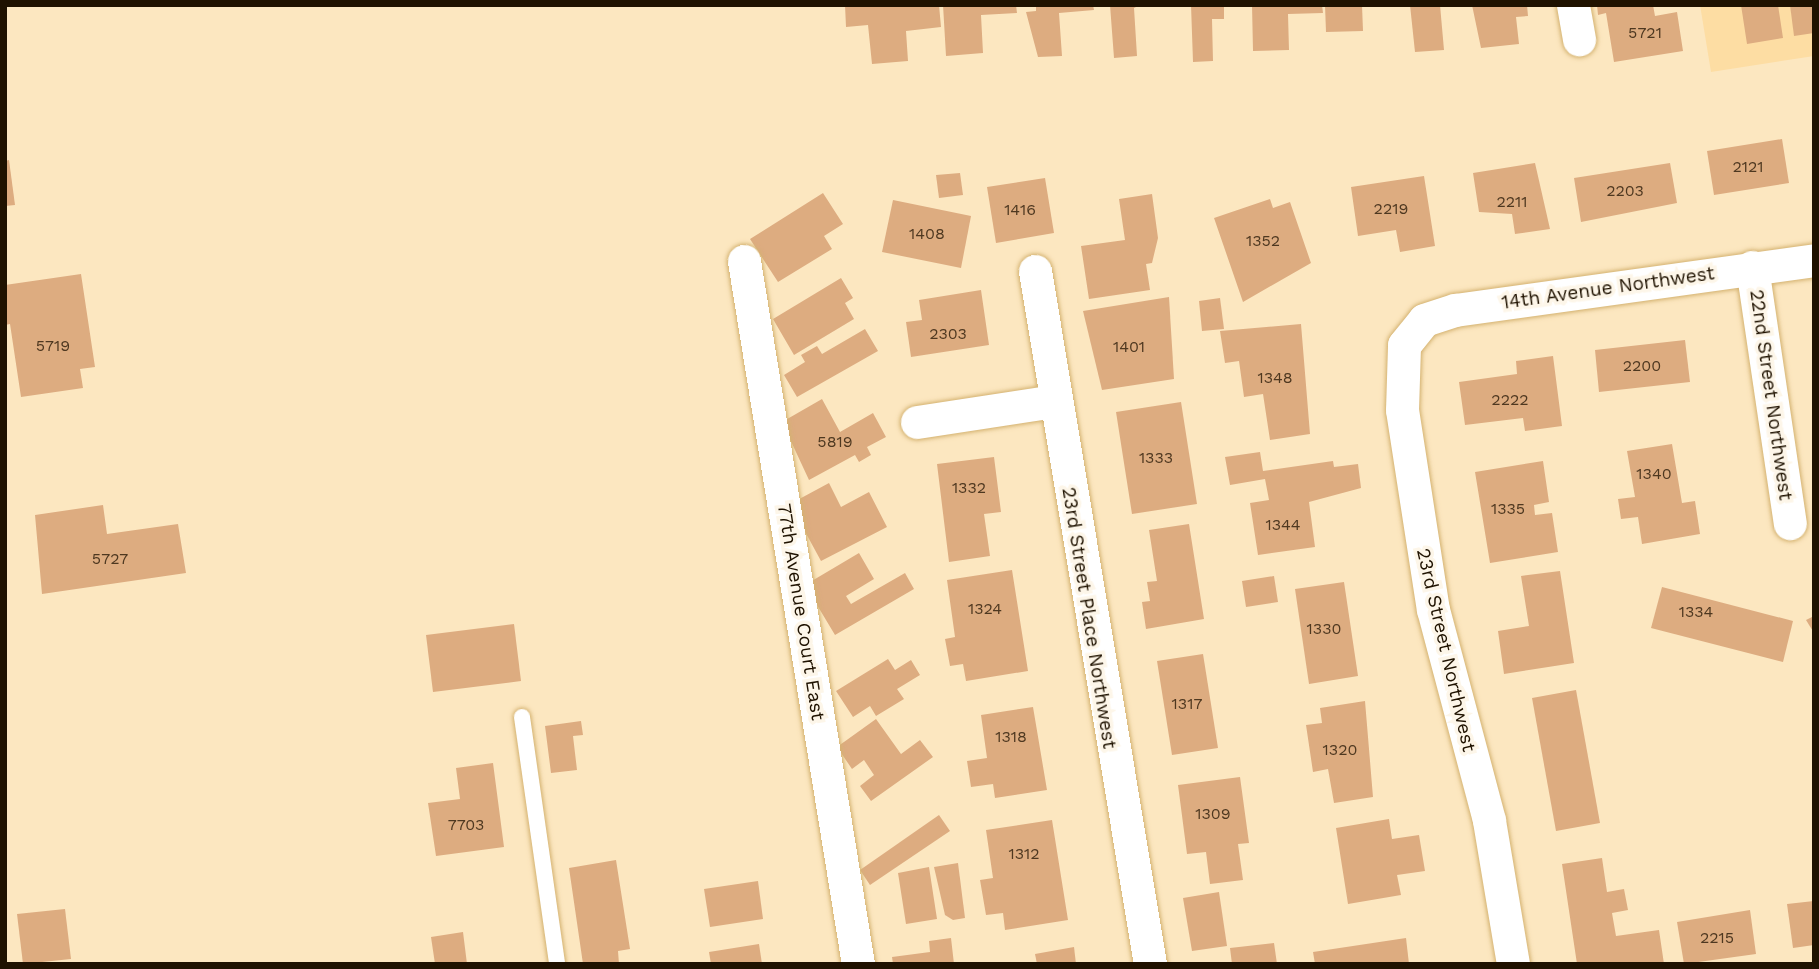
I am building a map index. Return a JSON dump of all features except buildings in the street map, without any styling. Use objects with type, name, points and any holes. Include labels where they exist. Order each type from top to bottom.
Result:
[{"type":"street","points":[[1573,5],[1579,39]]},
{"type":"street","name":"14th Avenue Northwest","points":[[1409,334],[1424,320],[1455,310],[1814,260]]},
{"type":"street","name":"77th Avenue Court East","points":[[744,261],[858,964]]},
{"type":"street","name":"22nd Street Northwest","points":[[1752,267],[1790,523]]},
{"type":"street","name":"23rd Street Place Northwest","points":[[1035,271],[1054,401],[1150,964]]},
{"type":"street","name":"23rd Street Northwest","points":[[1409,334],[1400,389],[1422,548],[1447,673],[1489,820],[1513,964]]},
{"type":"street","points":[[917,422],[1054,401]]},
{"type":"lane","points":[[522,717],[557,964]]},
{"type":"shaded area","points":[[1700,5],[1814,5],[1814,56],[1711,72]]}]
